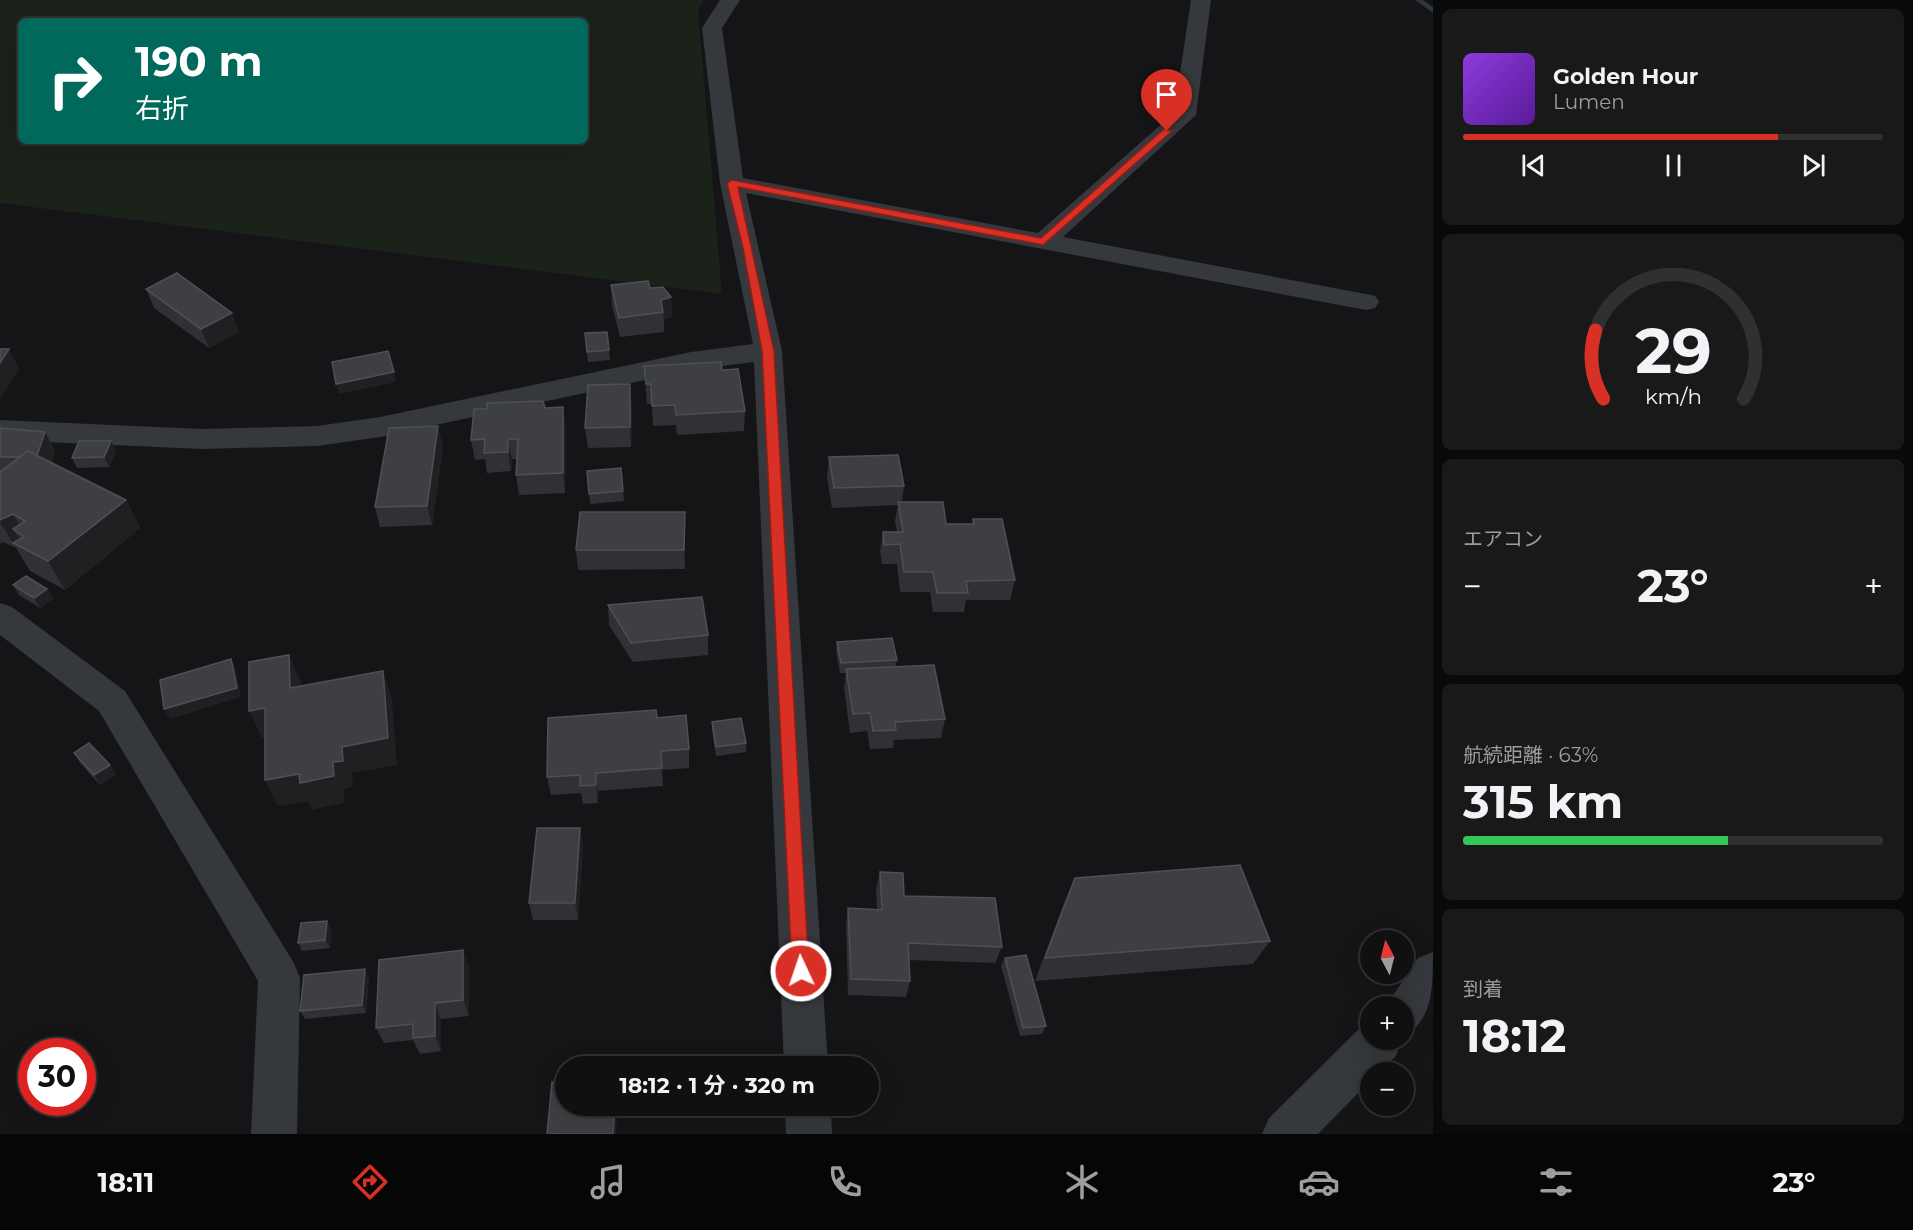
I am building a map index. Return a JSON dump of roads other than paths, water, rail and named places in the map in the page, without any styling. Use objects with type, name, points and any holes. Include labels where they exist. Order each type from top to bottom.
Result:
[{"type":"street","points":[[730,0],[712,28],[732,183],[748,248],[768,351],[805,1056]]},
{"type":"street","points":[[1043,242],[1185,115],[1201,0]]},
{"type":"street","points":[[732,183],[1366,302]]},
{"type":"street","points":[[0,430],[201,439],[317,436],[380,427],[691,361],[768,351]]},
{"type":"street","points":[[0,616],[112,700],[165,784],[279,978],[274,1134]]},
{"type":"street","points":[[1414,1004],[1433,972]]},
{"type":"street","points":[[1285,1134],[1370,1050]]},
{"type":"street","points":[[808,1116],[809,1134]]},
{"type":"waterway","points":[[1419,0],[1433,11]]}]
